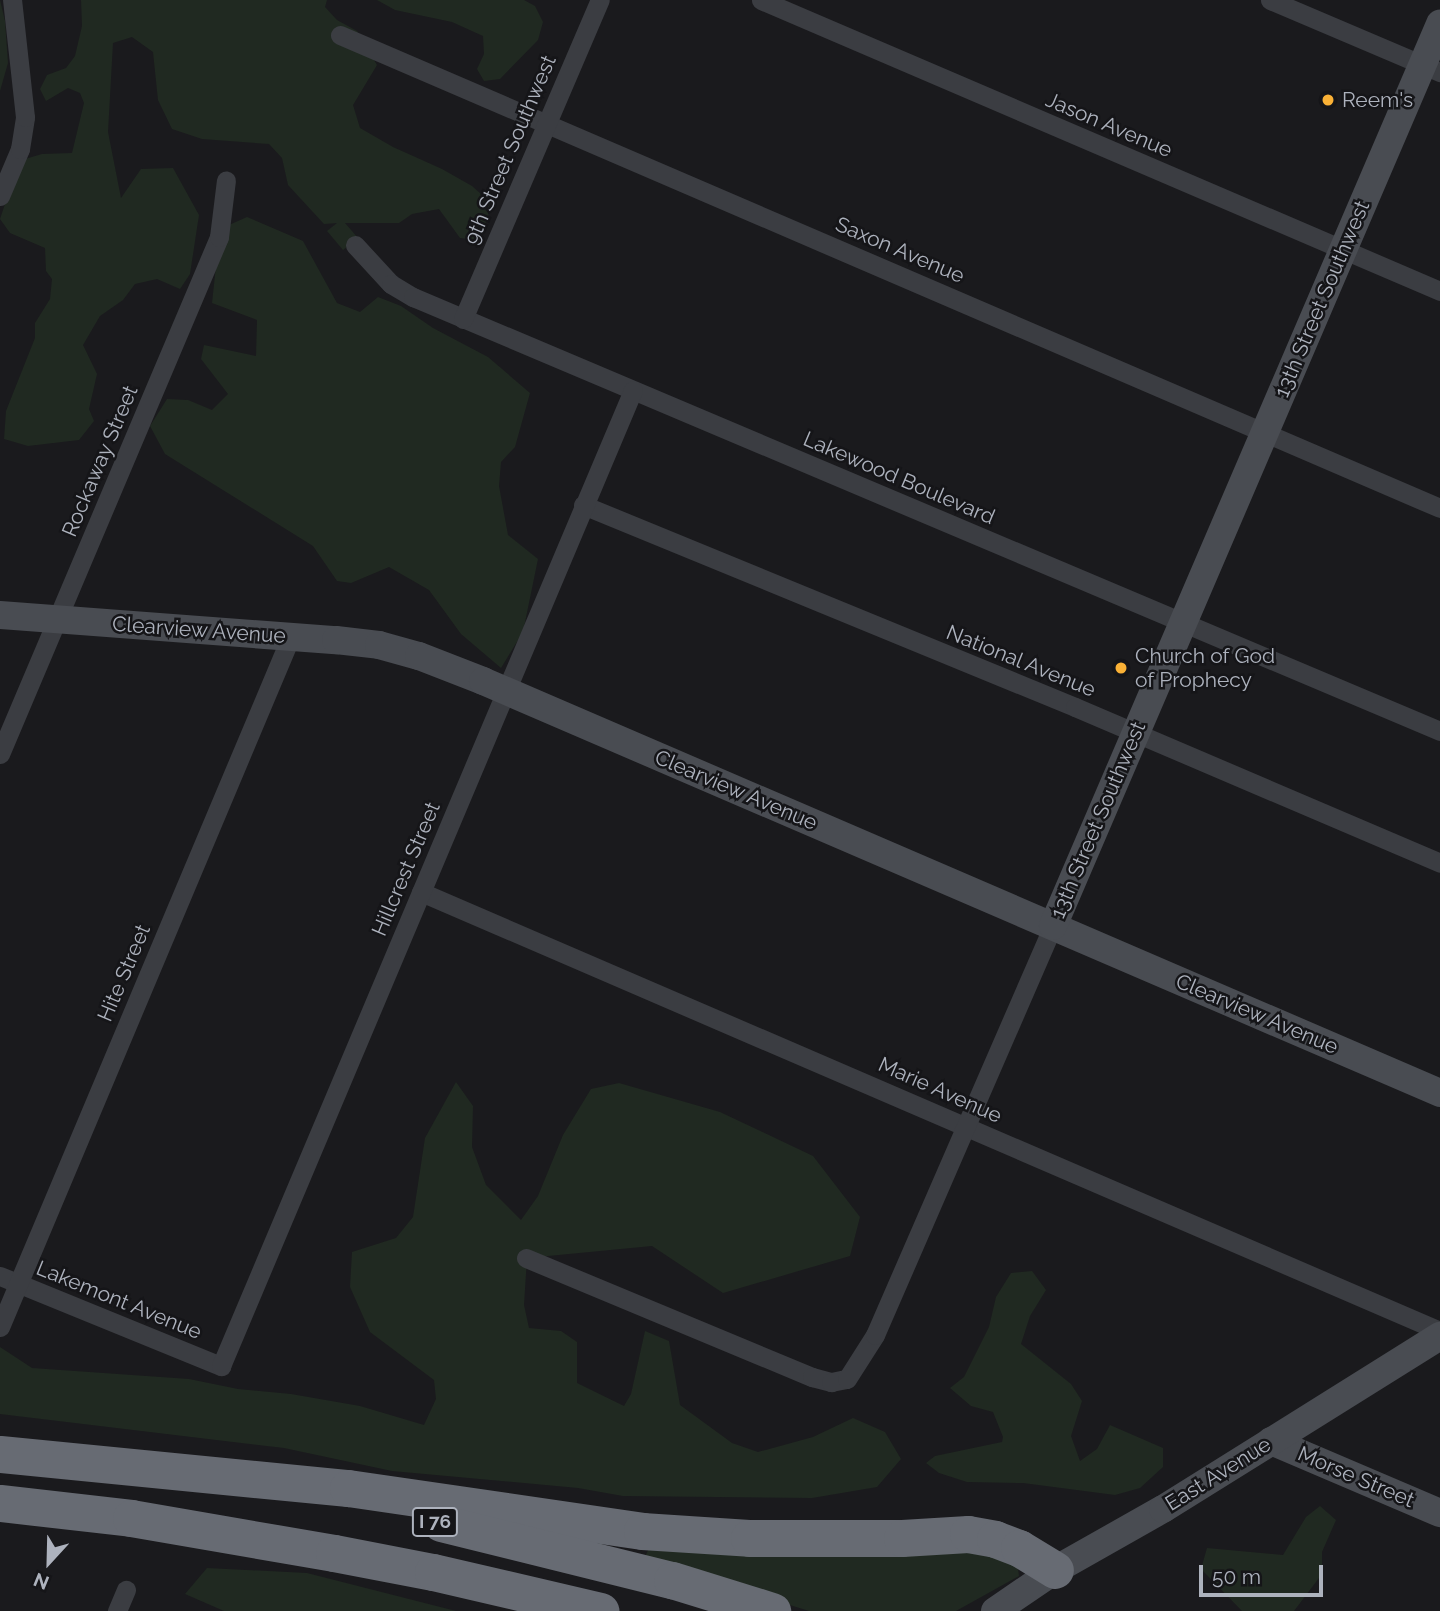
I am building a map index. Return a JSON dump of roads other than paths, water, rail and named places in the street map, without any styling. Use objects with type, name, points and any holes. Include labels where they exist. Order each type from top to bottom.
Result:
[{"type":"highway","name":"I 76","points":[[0,1454],[304,1496],[413,1516],[672,1580],[772,1611]]},
{"type":"highway","points":[[92,1465],[348,1488],[642,1531],[749,1538],[902,1538],[968,1534],[995,1539],[1019,1548],[1055,1570]]},
{"type":"highway","name":"I 76","points":[[0,1503],[131,1518],[334,1553],[601,1611]]},
{"type":"highway","points":[[529,1594],[578,1611]]},
{"type":"street","points":[[0,196],[20,149],[25,117],[12,0]]},
{"type":"street","name":"9th Street Southwest","points":[[463,319],[600,0]]},
{"type":"street","name":"Jason Avenue","points":[[761,0],[1440,291]]},
{"type":"street","points":[[1270,0],[1431,69]]},
{"type":"street","name":"13th Street Southwest","points":[[526,1258],[812,1377],[831,1382],[847,1379],[876,1335],[1343,250],[1431,69],[1440,24]]},
{"type":"street","name":"Saxon Avenue","points":[[340,35],[1440,508]]},
{"type":"street","name":"Rockaway Street","points":[[0,754],[219,237],[226,180]]},
{"type":"street","name":"Lakewood Boulevard","points":[[355,245],[391,284],[463,319],[1440,731]]},
{"type":"street","name":"Hillcrest Street","points":[[221,1366],[633,390]]},
{"type":"street","name":"National Avenue","points":[[583,505],[1440,863]]},
{"type":"street","name":"Clearview Avenue","points":[[0,615],[290,636],[379,645],[419,656],[1440,1093]]},
{"type":"street","name":"Hite Street","points":[[0,1326],[9,1280],[290,636]]},
{"type":"street","name":"Marie Avenue","points":[[421,892],[1440,1331]]},
{"type":"street","name":"Lakemont Avenue","points":[[9,1280],[221,1366]]},
{"type":"street","name":"East Avenue","points":[[995,1611],[1055,1570],[1163,1509],[1440,1336]]},
{"type":"street","name":"Morse Street","points":[[1271,1441],[1440,1513]]},
{"type":"street","points":[[117,1611],[126,1590]]},
{"type":"place","name":"Reem's","points":[[1328,100]]},
{"type":"place","name":"Church of God of Prophecy","points":[[1121,668]]}]
